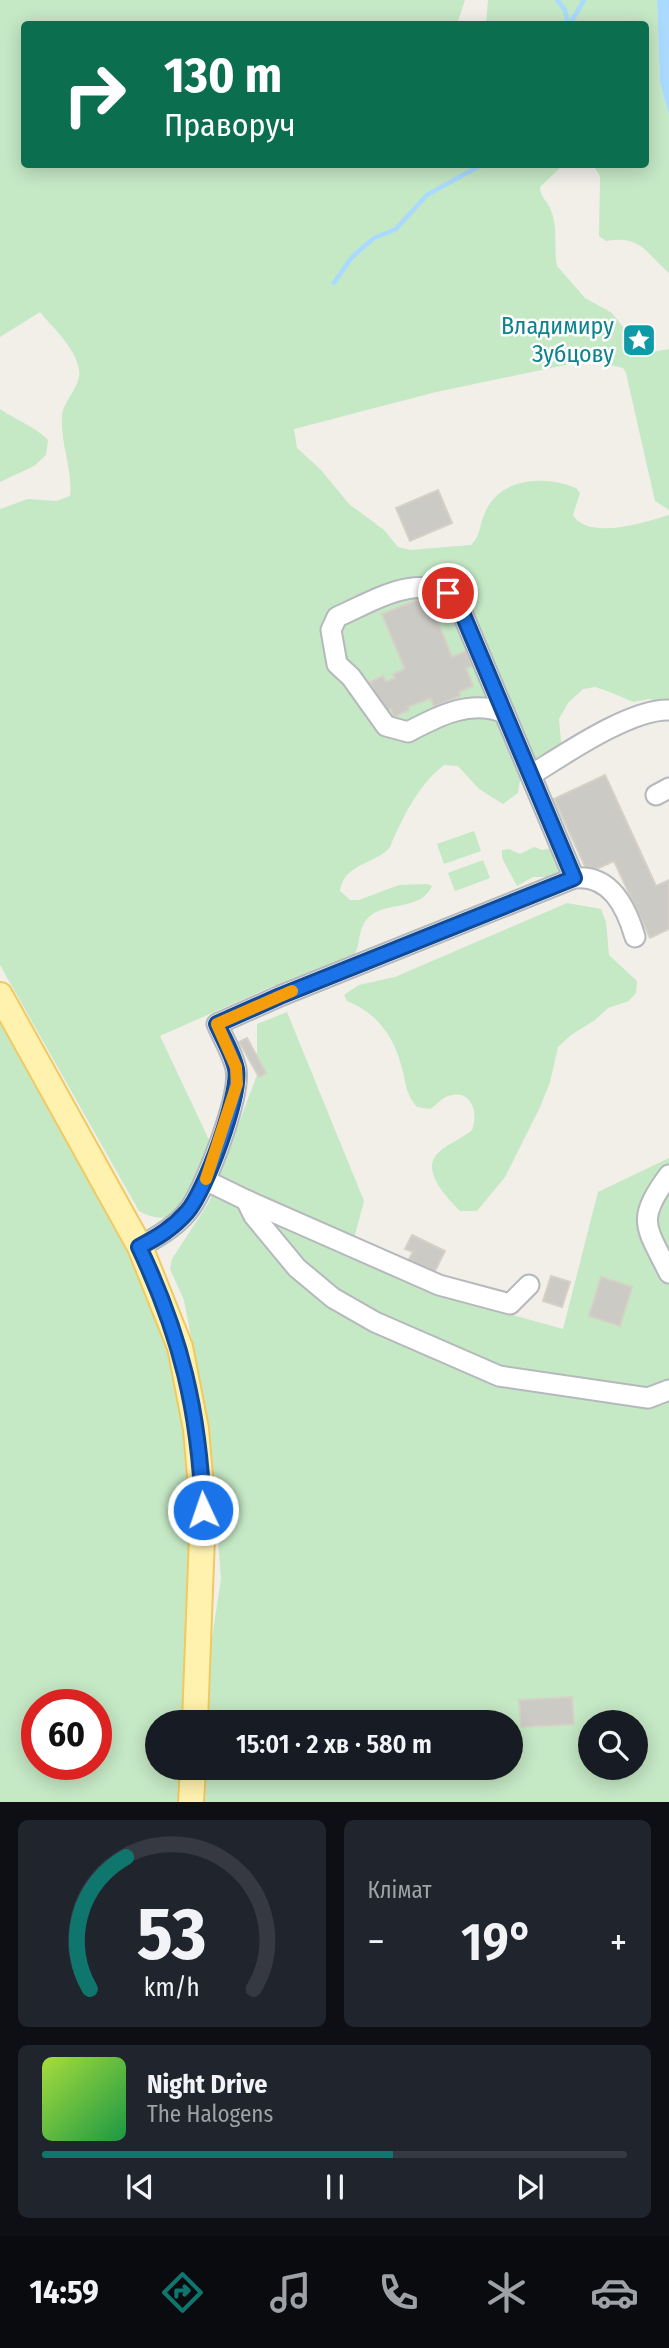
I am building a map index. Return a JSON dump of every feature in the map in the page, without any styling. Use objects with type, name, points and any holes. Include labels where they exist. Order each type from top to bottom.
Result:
[{"type":"main road","points":[[0,995],[139,1247],[180,1347],[190,1392],[200,1465],[202,1536],[195,1710]]},
{"type":"main road","points":[[191,1802],[192,1780]]},
{"type":"lane","points":[[504,713],[495,709],[466,707],[434,718],[408,732],[386,726],[351,677],[337,664],[331,630],[337,617],[390,593],[408,588],[429,587],[448,593],[458,603],[574,878]]},
{"type":"lane","points":[[531,775],[596,736],[652,710],[669,710]]},
{"type":"lane","points":[[139,1247],[168,1231],[190,1209],[205,1180],[237,1084],[236,1067],[217,1024],[574,878],[590,877],[614,893],[630,919],[635,937]]},
{"type":"lane","points":[[669,1175],[650,1201],[646,1228],[669,1273]]},
{"type":"lane","points":[[205,1180],[439,1285],[510,1304],[529,1285]]},
{"type":"lane","points":[[246,1200],[254,1216],[297,1268],[333,1298],[397,1333],[499,1376],[648,1398],[669,1390]]},
{"type":"green space","points":[[0,0],[465,0],[458,21],[21,21],[21,168],[560,168],[540,187],[554,223],[557,266],[585,298],[612,313],[638,346],[652,352],[669,349],[669,510],[655,501],[626,373],[623,368],[589,360],[436,392],[294,429],[297,448],[321,470],[349,504],[384,530],[398,547],[410,550],[471,545],[477,538],[491,502],[511,486],[524,482],[551,481],[576,488],[580,493],[573,515],[580,523],[591,527],[618,527],[669,515],[669,703],[649,699],[634,702],[595,687],[583,689],[568,703],[559,719],[562,753],[521,774],[518,793],[503,804],[479,789],[458,766],[444,765],[419,792],[390,847],[347,875],[340,891],[350,900],[359,900],[399,885],[428,884],[432,886],[427,894],[412,903],[377,911],[370,916],[362,927],[357,949],[351,959],[279,992],[275,985],[160,1036],[210,1142],[188,1197],[172,1217],[154,1217],[139,1211],[0,965],[0,509],[28,499],[56,501],[70,496],[62,415],[75,387],[79,370],[69,346],[40,312],[0,337]]},
{"type":"green space","points":[[488,0],[657,0],[660,83],[669,115],[669,273],[635,243],[606,241],[599,236],[600,176],[595,168],[649,168],[649,21],[486,21]]},
{"type":"green space","points":[[0,409],[48,440],[46,455],[34,466],[0,482]]},
{"type":"green space","points":[[474,831],[481,851],[444,864],[437,844]]},
{"type":"green space","points":[[534,847],[542,850],[552,848],[562,862],[561,874],[556,877],[533,877],[517,886],[502,858],[502,850],[509,849],[520,854]]},
{"type":"green space","points":[[483,860],[490,878],[455,891],[448,873]]},
{"type":"green space","points":[[567,903],[601,909],[606,922],[609,955],[637,981],[636,993],[629,1001],[608,1008],[558,1047],[550,1082],[540,1107],[505,1177],[477,1211],[460,1211],[437,1184],[432,1167],[438,1153],[472,1130],[474,1109],[471,1103],[468,1098],[456,1094],[445,1097],[430,1109],[417,1107],[409,1095],[400,1060],[390,1038],[377,1020],[347,1001],[344,995],[359,985],[395,977]]},
{"type":"green space","points":[[0,1008],[146,1284],[159,1315],[176,1379],[184,1428],[190,1525],[185,1710],[145,1710],[145,1780],[181,1780],[180,1802],[0,1802]]},
{"type":"green space","points":[[287,1012],[364,1201],[349,1257],[422,1290],[563,1329],[598,1192],[669,1158],[669,1802],[205,1802],[206,1780],[523,1780],[523,1710],[208,1710],[211,1644],[221,1579],[210,1437],[184,1300],[170,1269],[172,1259],[209,1202],[257,1075],[257,1024]]},
{"type":"water","points":[[657,0],[669,0],[669,115],[660,83]]},
{"type":"building","points":[[438,490],[452,523],[410,541],[396,508]]},
{"type":"building","points":[[427,596],[452,657],[466,651],[472,666],[466,668],[473,686],[459,692],[460,696],[434,707],[431,698],[408,707],[409,710],[394,717],[391,709],[383,713],[370,682],[383,676],[386,682],[395,678],[393,674],[405,669],[382,614]]},
{"type":"building","points":[[605,775],[656,886],[669,880],[669,929],[650,938],[614,861],[588,873],[554,799]]},
{"type":"building","points":[[247,1038],[266,1073],[259,1077],[239,1042]]},
{"type":"building","points":[[412,1235],[445,1251],[433,1275],[407,1263],[413,1252],[405,1249]]},
{"type":"building","points":[[551,1276],[570,1282],[562,1307],[543,1301]]},
{"type":"building","points":[[601,1277],[632,1287],[620,1326],[589,1316]]},
{"type":"building","points":[[572,1697],[574,1724],[523,1727],[523,1710],[520,1710],[519,1700]]},
{"type":"waterway","points":[[557,0],[565,10],[567,21]]},
{"type":"waterway","points":[[572,21],[584,0]]},
{"type":"waterway","points":[[334,283],[352,257],[374,238],[396,229],[427,195],[476,168]]},
{"type":"slow traffic","points":[[206,1179],[237,1084],[236,1067],[217,1024],[292,991]]},
{"type":"place","name":"Владимиру Зубцову","points":[[639,340]]},
{"type":"route","points":[[203,1510],[196,1429],[186,1371],[168,1311],[139,1247],[168,1231],[190,1209],[205,1180],[233,1103],[237,1084],[236,1067],[217,1024],[574,878],[458,603],[448,593]]}]
